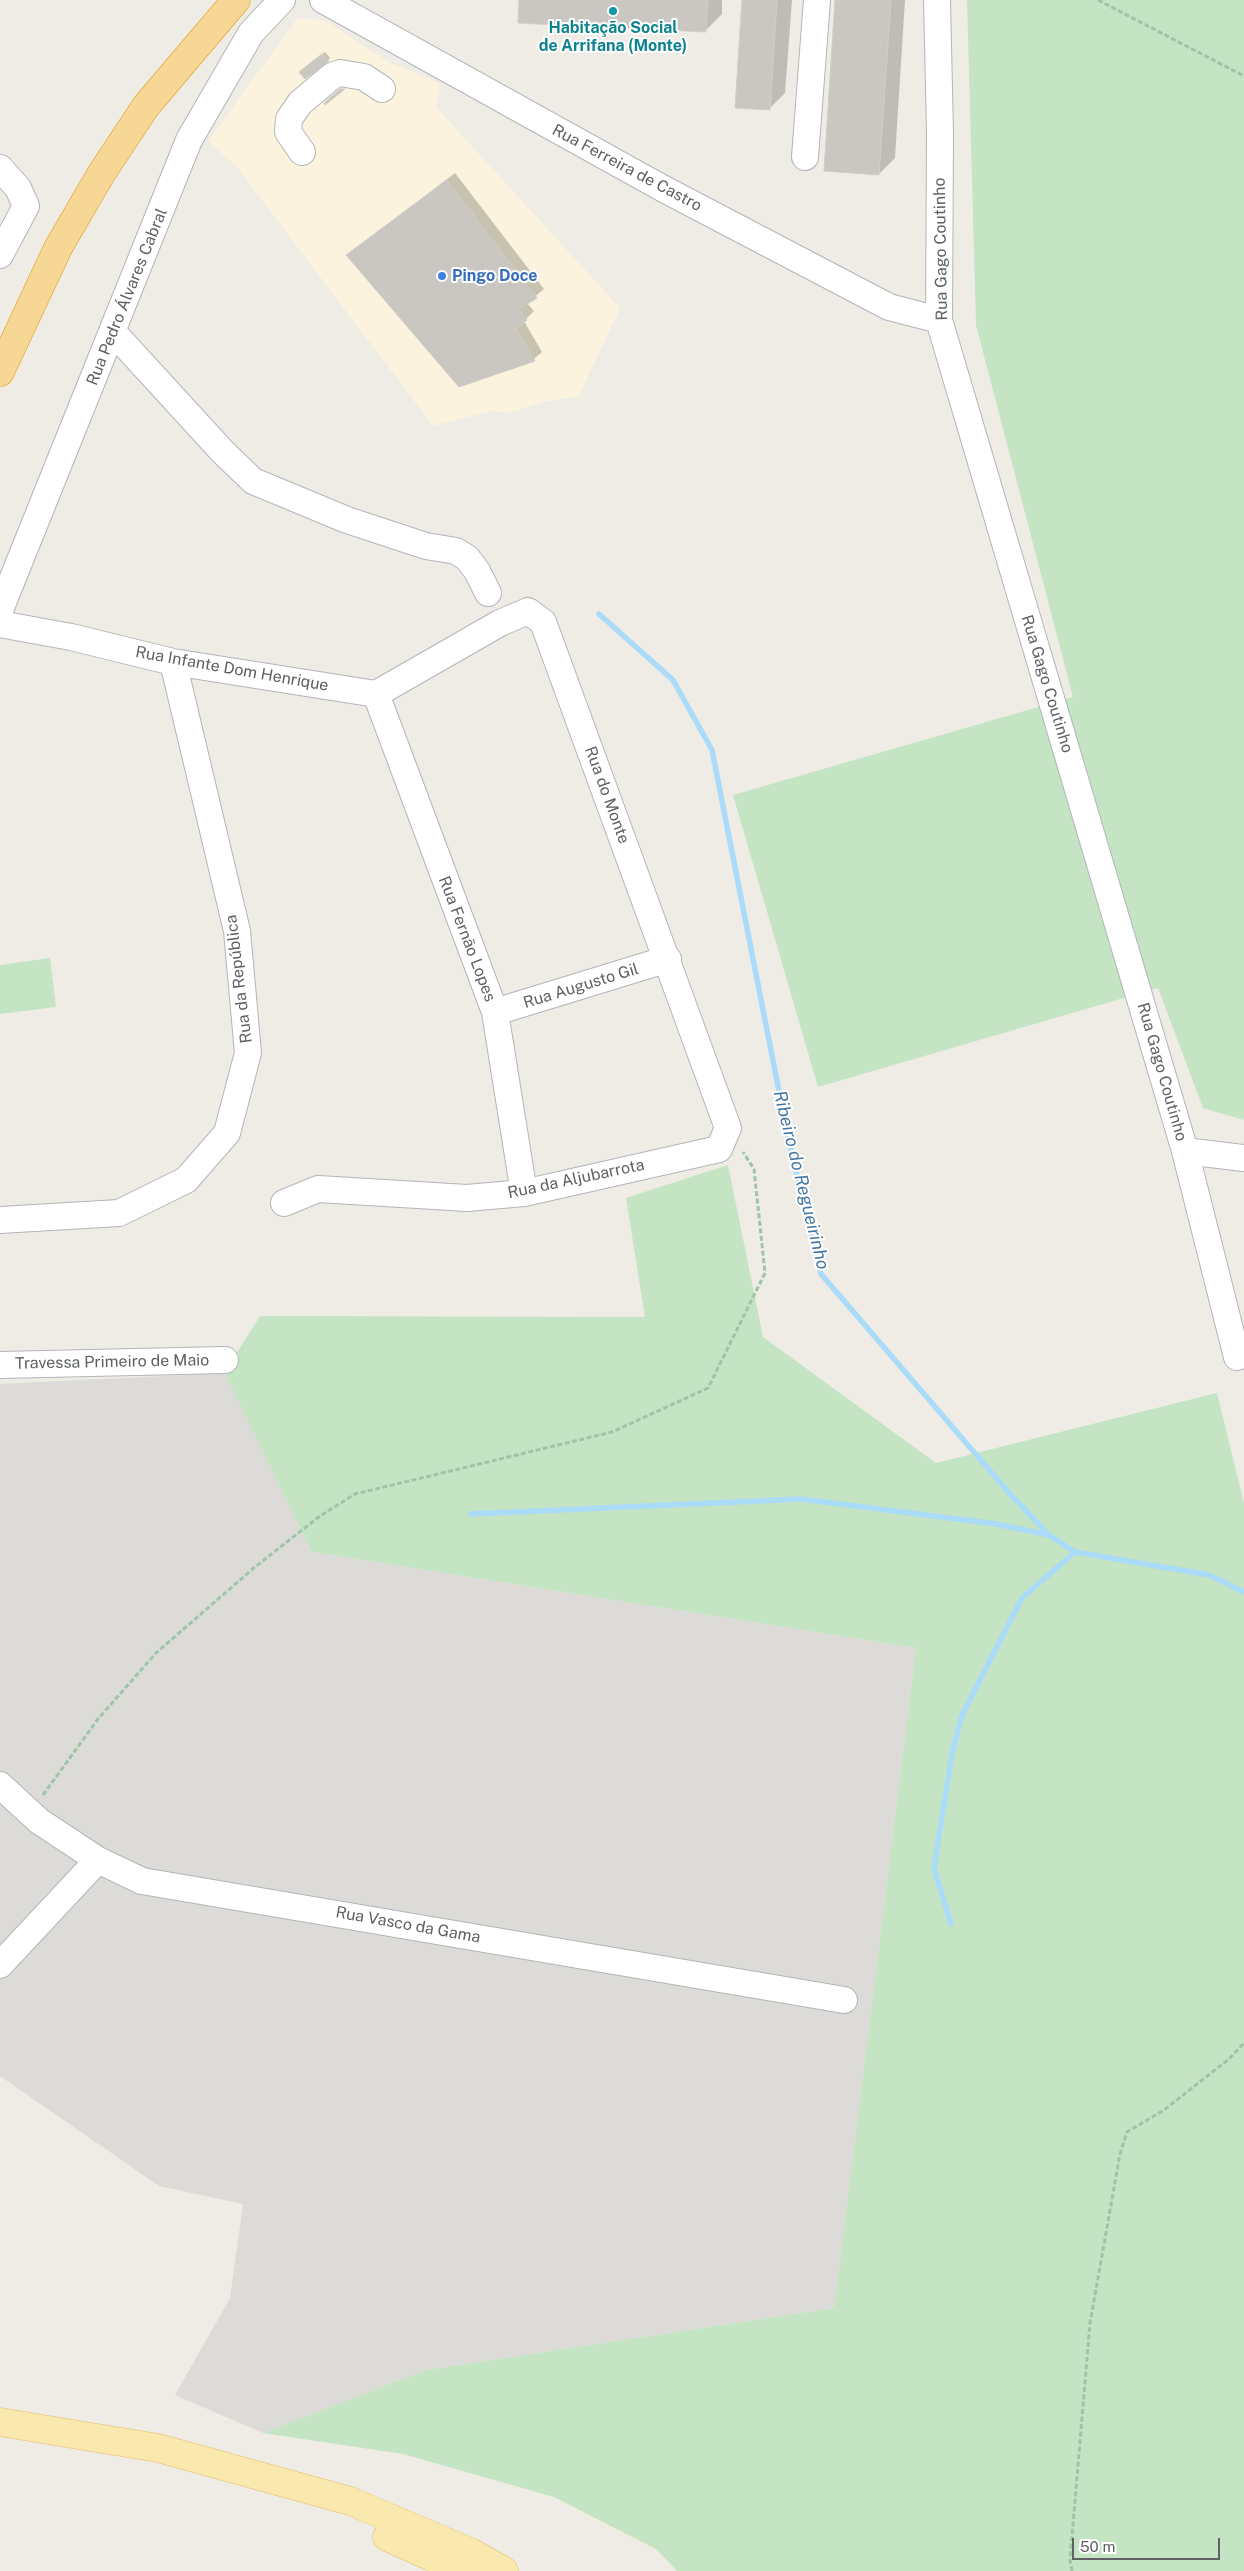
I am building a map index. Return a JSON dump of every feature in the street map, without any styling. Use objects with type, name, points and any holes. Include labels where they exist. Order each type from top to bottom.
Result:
[{"type":"highway","points":[[0,335],[43,241],[88,166],[135,97],[216,0]]},
{"type":"highway","points":[[0,372],[58,248],[101,174],[146,106],[236,0]]},
{"type":"main road","points":[[0,2422],[158,2448],[350,2501],[470,2552],[504,2571]]},
{"type":"main road","points":[[0,2434],[155,2460],[342,2517],[463,2571]]},
{"type":"street","name":"Rua Pedro Álvares Cabral","points":[[0,610],[189,140],[250,33],[282,0]]},
{"type":"street","name":"Rua Ferreira de Castro","points":[[323,0],[653,183],[889,307],[939,320]]},
{"type":"street","points":[[805,157],[817,0]]},
{"type":"street","name":"Rua Gago Coutinho","points":[[937,0],[940,133],[939,320],[1185,1151],[1237,1357]]},
{"type":"street","points":[[302,152],[288,132],[289,119],[300,103],[332,76],[340,73],[364,77],[382,89]]},
{"type":"street","points":[[0,168],[18,188],[26,206],[0,256]]},
{"type":"street","points":[[113,332],[222,451],[252,480],[348,520],[426,546],[456,551],[467,558],[477,571],[488,593]]},
{"type":"street","name":"Rua do Monte","points":[[376,694],[500,623],[528,611],[543,622],[668,959],[723,1138]]},
{"type":"street","name":"Rua Infante Dom Henrique","points":[[0,624],[71,637],[173,662],[376,694]]},
{"type":"street","name":"Rua da República","points":[[0,1220],[119,1213],[186,1180],[227,1133],[248,1054],[236,931],[173,662]]},
{"type":"street","name":"Rua Fernão Lopes","points":[[376,694],[495,1012],[524,1193]]},
{"type":"street","name":"Rua Augusto Gil","points":[[495,1012],[668,959]]},
{"type":"street","name":"Rua da Aljubarrota","points":[[284,1203],[318,1189],[468,1198],[524,1193],[723,1138]]},
{"type":"street","points":[[1185,1151],[1244,1158]]},
{"type":"street","name":"Travessa Primeiro de Maio","points":[[0,1365],[225,1360]]},
{"type":"street","name":"Rua Vasco da Gama","points":[[0,1786],[30,1813],[98,1860],[142,1881],[844,2000]]},
{"type":"street","points":[[0,1965],[98,1860]]},
{"type":"path","points":[[1098,0],[1244,76]]},
{"type":"path","points":[[30,1813],[98,1719],[156,1653],[255,1567],[320,1516],[355,1494],[612,1432],[708,1388],[765,1273],[754,1169],[723,1138]]},
{"type":"path","points":[[1072,2571],[1070,2560],[1090,2323],[1120,2154],[1127,2132],[1164,2110],[1229,2059],[1244,2043]]},
{"type":"shaded area","points":[[297,19],[315,19],[327,22],[392,64],[440,83],[436,107],[620,308],[579,396],[544,402],[510,413],[491,411],[433,426],[237,167],[208,141]]},
{"type":"shaded area","points":[[224,1373],[312,1552],[916,1648],[834,2308],[426,2370],[263,2433],[175,2395],[230,2298],[243,2204],[159,2186],[0,2076],[0,1384]]},
{"type":"green space","points":[[967,0],[1244,0],[1244,1120],[1203,1108],[1158,988],[818,1087],[733,795],[1073,697],[976,325]]},
{"type":"green space","points":[[50,958],[56,1007],[0,1014],[0,965]]},
{"type":"green space","points":[[728,1165],[763,1337],[936,1463],[1217,1393],[1244,1503],[1244,2571],[677,2571],[656,2549],[554,2497],[403,2454],[263,2433],[426,2370],[834,2308],[916,1648],[312,1552],[224,1373],[260,1316],[645,1317],[626,1198]]},
{"type":"building","name":"Habitação Social de Arrifana (Monte)","points":[[519,0],[708,0],[706,32],[518,23]]},
{"type":"building","points":[[742,0],[777,0],[770,110],[735,108]]},
{"type":"building","points":[[835,0],[891,0],[879,175],[824,171]]},
{"type":"building","points":[[322,54],[329,61],[305,79],[299,72]]},
{"type":"building","points":[[340,89],[345,89],[325,105],[324,103]]},
{"type":"building","name":"Pingo Doce","points":[[447,180],[537,298],[519,309],[527,320],[516,329],[535,361],[459,387],[346,255]]},
{"type":"waterway","name":"Ribeiro do Regueirinho","points":[[599,614],[673,680],[712,750],[788,1137],[821,1274],[1010,1494],[1049,1535],[1075,1552],[1209,1575],[1244,1592]]},
{"type":"waterway","points":[[471,1514],[801,1499],[996,1524],[1049,1535]]},
{"type":"waterway","points":[[951,1924],[934,1868],[952,1753],[962,1715],[1022,1598],[1075,1552]]},
{"type":"place","name":"Habitação Social de Arrifana (Monte)","points":[[613,11]]},
{"type":"place","name":"Pingo Doce","points":[[442,276]]}]
